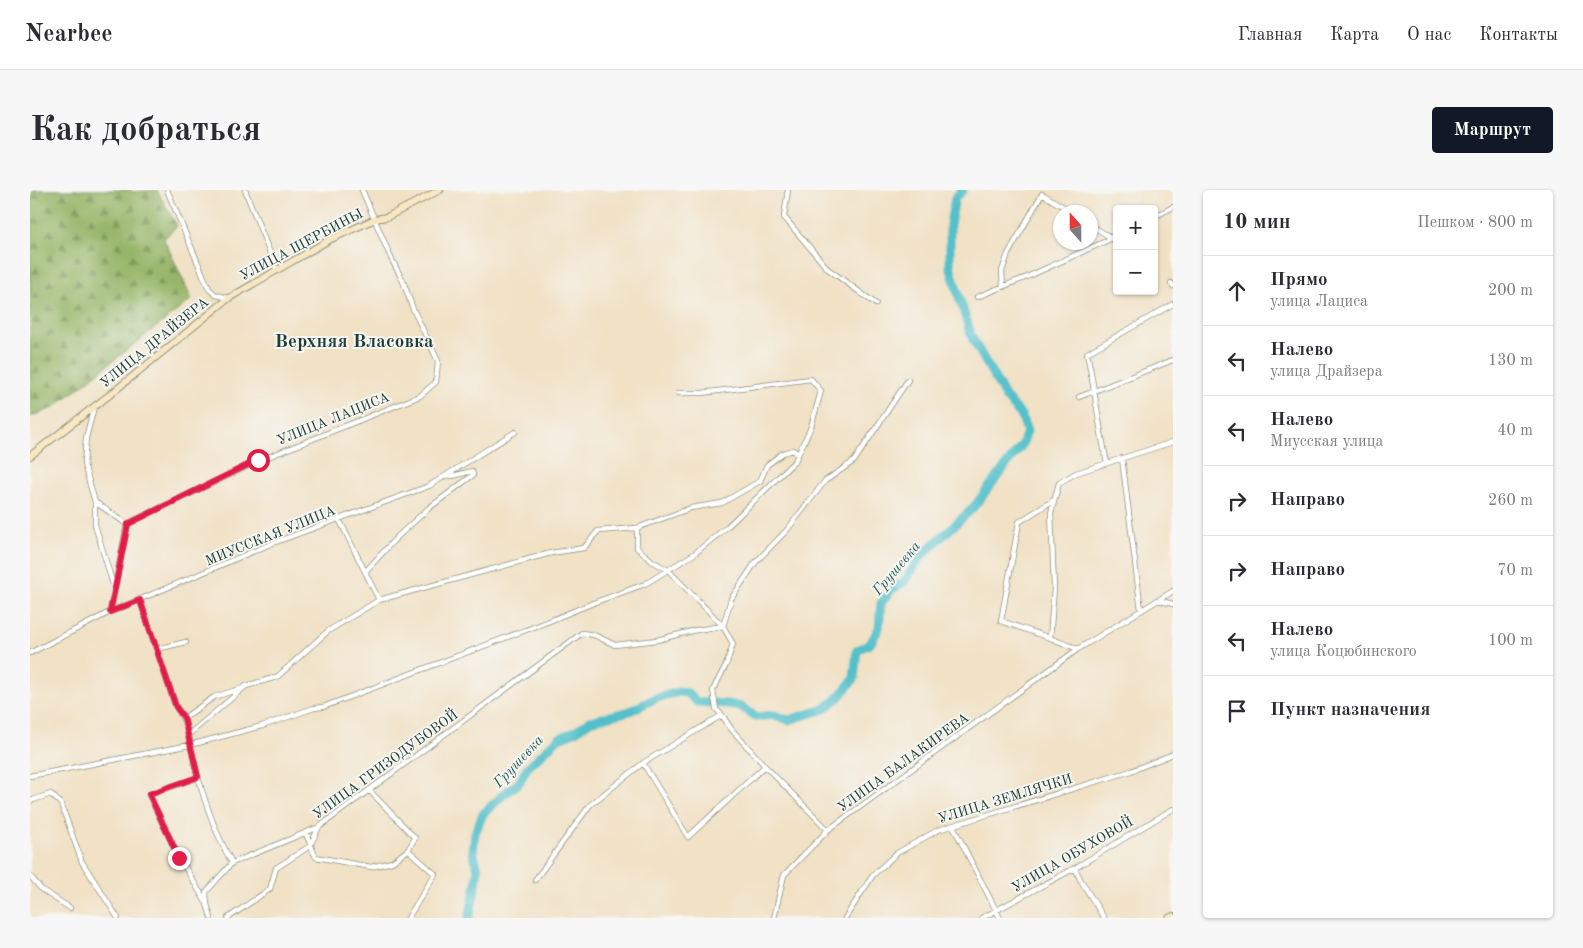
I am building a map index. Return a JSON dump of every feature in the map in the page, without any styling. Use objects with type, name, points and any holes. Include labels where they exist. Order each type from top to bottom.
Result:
[{"type":"street","points":[[167,190],[209,289],[216,295],[228,298]]},
{"type":"street","points":[[245,190],[277,271]]},
{"type":"street","points":[[362,190],[375,219]]},
{"type":"street","name":"УЛИЦА ЩЕРБИНЫ","points":[[228,298],[329,240],[375,219],[387,217],[440,190]]},
{"type":"street","points":[[788,190],[784,216],[828,268],[876,304]]},
{"type":"street","points":[[1004,287],[1002,271],[1008,254],[1042,194],[1060,205]]},
{"type":"street","points":[[1158,215],[1173,207]]},
{"type":"street","name":"УЛИЦА ЛАЦИСА","points":[[128,524],[258,460],[420,396],[436,382],[438,361],[413,309],[403,281],[375,219]]},
{"type":"street","points":[[1098,229],[1113,236]]},
{"type":"street","points":[[977,297],[1004,287],[1113,237]]},
{"type":"street","name":"УЛИЦА ДРАЙЗЕРА","points":[[30,456],[228,298]]},
{"type":"street","points":[[1107,463],[1100,432],[1088,353],[1173,304]]},
{"type":"street","points":[[1080,397],[1173,360]]},
{"type":"street","points":[[30,776],[190,745],[262,726],[314,708],[323,707],[646,584],[694,554],[727,527],[795,461],[812,427],[822,391],[811,379],[702,393],[678,393]]},
{"type":"street","points":[[723,626],[731,599],[754,563],[787,530],[825,481],[854,460],[908,380]]},
{"type":"street","name":"УЛИЦА ДРАЙЗЕРА","points":[[95,406],[86,438],[84,464],[95,502],[95,525],[114,589]]},
{"type":"street","name":"МИУССКАЯ УЛИЦА","points":[[30,653],[110,612],[273,543],[429,486],[515,432]]},
{"type":"street","points":[[1050,638],[1054,588],[1052,513],[1059,483],[1076,473],[1173,442]]},
{"type":"street","points":[[184,718],[214,697],[277,677],[328,631],[379,600],[551,553],[584,548],[598,531],[637,528],[691,508],[722,503],[760,481],[767,466],[783,453],[793,450],[798,454]]},
{"type":"street","points":[[1122,458],[1141,610]]},
{"type":"street","points":[[366,572],[396,538],[429,508],[473,475],[472,471],[453,476],[447,475]]},
{"type":"street","points":[[1054,500],[1019,522],[1001,621],[1078,650]]},
{"type":"street","points":[[95,502],[128,524],[110,612]]},
{"type":"street","points":[[339,519],[379,600]]},
{"type":"street","points":[[637,528],[637,548],[652,561],[668,570],[723,626],[733,644],[726,665],[713,690],[716,709],[732,730],[765,766],[828,830]]},
{"type":"street","name":"УЛИЦА БАЛАКИРЕВА","points":[[774,918],[784,875],[828,830],[1078,650],[1173,590]]},
{"type":"street","points":[[140,600],[176,707],[184,718],[198,777],[220,841],[232,863]]},
{"type":"street","points":[[1157,600],[1173,604]]},
{"type":"street","name":"УЛИЦА ГРИЗОДУБОВОЙ","points":[[207,904],[206,892],[232,863],[319,827],[582,633],[594,635],[615,645],[658,640],[696,630],[723,626]]},
{"type":"street","points":[[156,649],[186,642]]},
{"type":"street","points":[[188,735],[246,686]]},
{"type":"street","points":[[534,880],[590,806],[644,763],[722,715]]},
{"type":"street","name":"УЛИЦА ЗЕМЛЯЧКИ","points":[[845,918],[873,875],[897,853],[938,830],[1131,771],[1173,754]]},
{"type":"street","points":[[644,763],[688,836],[765,766]]},
{"type":"street","points":[[198,777],[149,794],[179,858],[207,904],[211,918]]},
{"type":"street","points":[[305,833],[309,838],[310,846],[316,857],[371,867],[392,862],[408,850],[414,838],[369,790]]},
{"type":"street","points":[[30,801],[50,794],[61,804],[82,862],[118,918]]},
{"type":"street","name":"УЛИЦА ОБУХОВОЙ","points":[[982,918],[1075,868],[1173,809]]},
{"type":"street","points":[[953,826],[1000,918]]},
{"type":"street","points":[[228,918],[270,889],[276,868],[310,846],[319,827]]},
{"type":"street","points":[[408,850],[435,874],[408,918]]},
{"type":"street","points":[[1075,868],[1080,880],[1104,918]]},
{"type":"street","points":[[30,876],[42,890],[70,908]]},
{"type":"street","points":[[1169,918],[1173,916]]},
{"type":"green space","points":[[30,190],[131,190],[132,192],[157,190],[177,226],[164,239],[192,299],[53,408],[30,417]]},
{"type":"waterway","name":"Грушевка","points":[[469,918],[478,869],[473,852],[475,833],[483,814],[519,783],[527,768],[559,738],[574,732],[590,721],[630,711],[654,699],[678,692],[688,693],[697,702],[728,704],[741,707],[757,717],[774,715],[789,720],[824,709],[836,700],[854,679],[857,650],[870,644],[879,628],[881,603],[892,589],[904,582],[922,555],[972,509],[1022,445],[1027,431],[1021,415],[1006,398],[972,338],[950,266],[950,224],[955,198],[963,190]]},
{"type":"district","name":"Верхняя Власовка","points":[[354,340]]},
{"type":"route","points":[[179,858],[149,794],[198,777],[184,718],[176,707],[140,600],[110,612],[114,589],[128,524],[258,460]]}]
